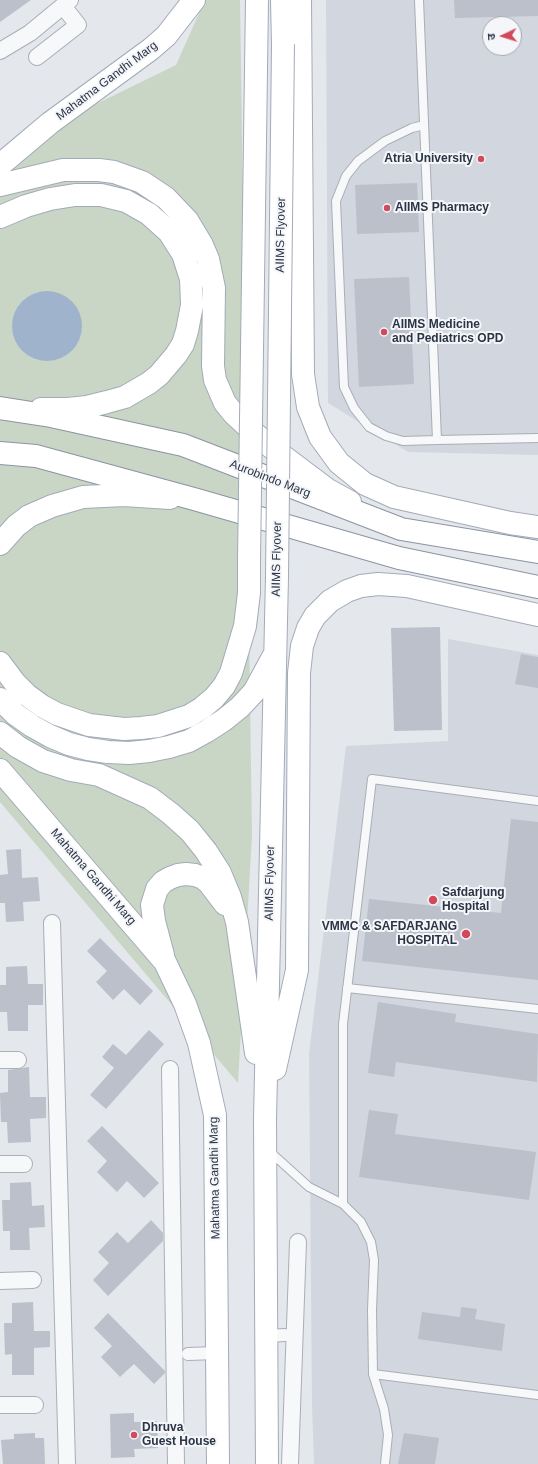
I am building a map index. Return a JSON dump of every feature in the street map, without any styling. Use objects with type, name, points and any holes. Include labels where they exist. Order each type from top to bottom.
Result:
[{"type":"main road","name":"Mahatma Gandhi Marg","points":[[50,124],[151,50],[166,36],[194,0]]},
{"type":"main road","points":[[0,663],[15,682],[28,695],[42,706],[57,714],[89,725],[124,729],[164,724],[189,716],[214,698],[224,686],[231,673],[245,626],[249,593],[256,0]]},
{"type":"main road","name":"AIIMS Flyover","points":[[265,1119],[275,654],[283,44],[282,0]]},
{"type":"main road","points":[[300,0],[303,374],[308,406],[320,437],[339,463],[365,484],[394,497],[510,523],[538,527]]},
{"type":"main road","points":[[0,144],[50,124]]},
{"type":"main road","points":[[0,165],[50,124]]},
{"type":"main road","points":[[0,185],[51,172],[75,169],[99,170],[121,174],[142,182],[166,198],[187,220],[202,245],[208,259],[214,288],[215,380],[225,403],[234,414],[263,441],[328,490],[400,529]]},
{"type":"main road","points":[[0,217],[26,206],[50,199],[75,195],[101,195],[126,201],[150,214],[169,232],[183,254],[188,266],[193,292],[191,319],[182,344],[168,365],[159,375],[138,390],[125,397],[88,407],[48,409],[0,407]]},
{"type":"main road","name":"Aurobindo Marg","points":[[0,407],[51,416],[183,445],[400,529],[538,552]]},
{"type":"main road","points":[[0,453],[36,456],[194,499],[399,558],[538,587]]},
{"type":"main road","points":[[0,544],[16,526],[30,516],[52,506],[83,498],[124,495],[194,499]]},
{"type":"main road","points":[[265,1119],[296,970],[299,673],[302,646],[308,628],[315,616],[330,601],[347,591],[361,586],[378,584],[407,586],[538,615]]},
{"type":"main road","points":[[0,699],[15,714],[32,726],[68,744],[108,752],[129,753],[150,751],[189,741],[207,732],[224,720],[240,707],[254,692],[275,654]]},
{"type":"main road","points":[[0,733],[18,747],[44,761],[71,770],[99,775],[150,798],[172,814],[190,831],[206,851],[220,873],[230,897],[237,922],[265,1119],[265,1147],[276,1335],[267,1464]]},
{"type":"main road","name":"Mahatma Gandhi Marg","points":[[0,770],[165,962],[185,1004],[199,1043],[215,1115],[218,1464]]},
{"type":"main road","points":[[165,962],[154,921],[152,905],[157,889],[163,882],[170,878],[186,874],[195,875],[202,878],[215,890],[237,922]]},
{"type":"street","points":[[0,51],[30,33],[67,3],[78,25],[37,57]]},
{"type":"street","points":[[52,923],[67,1464]]},
{"type":"street","points":[[0,1060],[18,1060]]},
{"type":"street","points":[[170,1069],[176,1464]]},
{"type":"street","points":[[0,1164],[24,1164]]},
{"type":"street","points":[[290,1464],[298,1242]]},
{"type":"street","points":[[0,1281],[33,1280]]},
{"type":"street","points":[[188,1354],[217,1353]]},
{"type":"street","points":[[0,1405],[36,1405]]},
{"type":"lane","points":[[419,0],[436,440]]},
{"type":"lane","points":[[424,125],[412,128],[385,141],[358,161],[346,176],[336,201],[344,387],[354,408],[369,427],[386,436],[403,441],[538,438]]},
{"type":"lane","points":[[343,1204],[343,1024],[372,779],[538,801]]},
{"type":"lane","points":[[347,988],[538,1009]]},
{"type":"lane","points":[[265,1147],[304,1183],[315,1191],[343,1204],[361,1222],[371,1242],[374,1260],[372,1310],[373,1374],[384,1409],[388,1435],[385,1464]]},
{"type":"lane","points":[[373,1374],[538,1395]]},
{"type":"shaded area","points":[[326,0],[538,0],[538,455],[408,452],[328,403]]},
{"type":"shaded area","name":"Safdarjung Hospital","points":[[448,639],[538,655],[538,1464],[314,1464],[312,1404],[309,1054],[346,746],[448,741]]},
{"type":"green space","points":[[205,0],[240,0],[252,835],[238,1083],[0,802],[0,151],[176,65]]},
{"type":"water","points":[[40,291],[54,291],[67,297],[76,306],[80,312],[82,326],[80,340],[72,351],[61,359],[54,361],[40,361],[33,359],[22,351],[14,340],[12,333],[12,319],[14,312],[22,301],[33,293]]},
{"type":"building","points":[[0,0],[31,0],[0,22]]},
{"type":"building","points":[[454,0],[538,0],[538,16],[482,16],[482,17],[455,18]]},
{"type":"building","name":"AIIMS Pharmacy","points":[[417,183],[419,232],[357,234],[355,185]]},
{"type":"building","name":"AIIMS Medicine and Pediatrics OPD","points":[[409,277],[414,384],[359,387],[354,279]]},
{"type":"building","points":[[440,627],[442,730],[394,731],[391,628]]},
{"type":"building","points":[[521,654],[538,657],[538,688],[515,684]]},
{"type":"building","points":[[511,819],[538,822],[538,980],[362,961],[369,899],[501,913]]},
{"type":"building","points":[[21,849],[22,878],[38,877],[40,901],[23,902],[24,921],[6,922],[5,903],[0,903],[0,875],[8,874],[6,850]]},
{"type":"building","points":[[100,938],[153,991],[140,1005],[124,989],[113,1000],[96,982],[107,971],[87,951]]},
{"type":"building","points":[[27,966],[28,984],[43,984],[43,1005],[28,1005],[28,1031],[8,1031],[7,1012],[0,1012],[0,985],[6,985],[6,967]]},
{"type":"building","points":[[378,1002],[456,1014],[455,1022],[538,1034],[537,1082],[396,1062],[394,1077],[368,1073]]},
{"type":"building","points":[[149,1030],[164,1044],[106,1109],[90,1095],[114,1068],[102,1057],[113,1044],[126,1055]]},
{"type":"building","points":[[29,1067],[30,1097],[46,1097],[46,1118],[30,1119],[31,1142],[8,1143],[7,1122],[1,1122],[0,1093],[8,1092],[8,1070]]},
{"type":"building","points":[[369,1110],[398,1114],[395,1134],[536,1152],[529,1200],[359,1177]]},
{"type":"building","points":[[102,1126],[159,1183],[144,1198],[127,1181],[117,1192],[97,1172],[107,1161],[87,1141]]},
{"type":"building","points":[[31,1182],[32,1206],[44,1205],[45,1227],[29,1228],[30,1250],[10,1250],[10,1231],[3,1231],[2,1200],[10,1200],[10,1183]]},
{"type":"building","points":[[151,1220],[163,1233],[163,1241],[108,1296],[93,1280],[109,1263],[98,1252],[117,1232],[128,1243]]},
{"type":"building","points":[[33,1302],[34,1331],[50,1331],[50,1347],[34,1348],[34,1375],[12,1375],[12,1354],[5,1355],[4,1323],[12,1323],[12,1303]]},
{"type":"building","points":[[461,1307],[477,1309],[475,1319],[505,1324],[502,1351],[418,1339],[422,1312],[460,1317]]},
{"type":"building","points":[[108,1313],[165,1371],[165,1373],[154,1384],[134,1364],[120,1377],[101,1357],[112,1346],[94,1328]]},
{"type":"building","name":"Dhruva Guest House","points":[[134,1413],[134,1422],[157,1421],[158,1448],[134,1449],[135,1457],[111,1458],[110,1414]]},
{"type":"building","points":[[35,1433],[35,1438],[44,1438],[45,1464],[3,1464],[1,1440],[14,1439],[14,1434]]},
{"type":"building","points":[[404,1433],[439,1438],[435,1464],[398,1464]]},
{"type":"place","name":"Atria University","points":[[481,159]]},
{"type":"place","name":"AIIMS Pharmacy","points":[[387,208]]},
{"type":"place","name":"AIIMS Medicine and Pediatrics OPD","points":[[384,332]]},
{"type":"place","name":"Safdarjung Hospital","points":[[433,900]]},
{"type":"place","name":"VMMC & SAFDARJANG HOSPITAL","points":[[466,934]]},
{"type":"place","name":"Dhruva Guest House","points":[[134,1435]]}]
